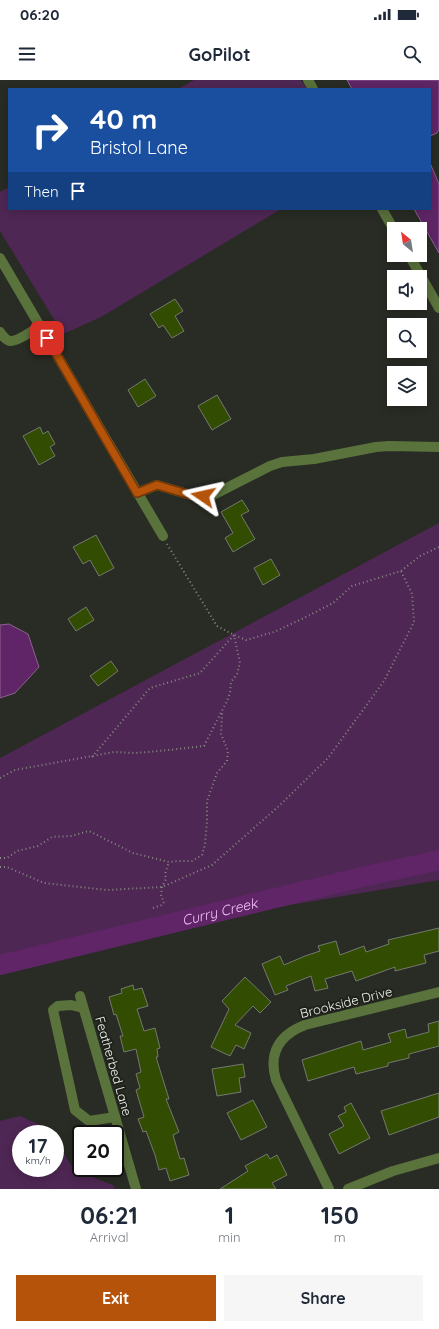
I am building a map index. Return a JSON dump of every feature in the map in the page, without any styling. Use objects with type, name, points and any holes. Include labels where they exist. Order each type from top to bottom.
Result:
[{"type":"street","points":[[383,210],[389,222]]},
{"type":"street","points":[[0,258],[3,273],[40,326],[163,536]]},
{"type":"street","points":[[413,262],[439,308]]},
{"type":"street","points":[[0,332],[4,338],[9,341],[15,341],[40,326]]},
{"type":"street","points":[[137,493],[157,485],[194,496],[211,496],[270,466],[282,462],[314,459],[382,446],[439,447]]},
{"type":"street","name":"Brookside Drive","points":[[329,1189],[276,1080],[273,1070],[273,1060],[281,1041],[288,1033],[305,1024],[439,992]]},
{"type":"street","name":"Featherbed Lane","points":[[80,996],[136,1189]]},
{"type":"street","points":[[83,1008],[71,1005],[58,1006],[53,1010],[75,1110],[88,1120],[115,1117]]},
{"type":"street","points":[[348,1189],[393,1171],[439,1158]]},
{"type":"path","points":[[163,536],[217,626],[246,640],[274,632],[333,603],[352,586],[401,571],[420,556],[439,547]]},
{"type":"path","points":[[0,867],[6,867],[44,883],[107,890],[162,887],[212,865],[279,806],[328,758],[384,682],[414,622],[412,594],[401,571]]},
{"type":"path","points":[[0,778],[14,770],[114,752],[136,753],[204,746],[222,713],[230,693],[231,682],[237,674],[240,663],[234,635]]},
{"type":"path","points":[[92,757],[150,688],[200,673],[234,635]]},
{"type":"path","points":[[0,858],[7,858],[17,851],[38,846],[52,837],[71,836],[89,831],[133,853],[169,862],[192,861],[196,859],[202,855],[206,844],[206,801],[216,773],[227,761],[228,751],[221,734],[222,713]]},
{"type":"path","points":[[153,908],[162,905],[164,902],[161,896],[162,887],[166,879],[165,874],[169,862]]},
{"type":"shaded area","points":[[194,80],[301,80],[306,88],[180,88]]},
{"type":"shaded area","points":[[347,80],[439,80],[439,129],[437,133],[431,136],[431,88],[351,88]]},
{"type":"shaded area","points":[[431,165],[439,184],[439,253],[427,232],[427,222],[421,222],[415,210],[431,210]]},
{"type":"shaded area","points":[[8,188],[8,210],[279,210],[101,317],[63,334],[0,231],[0,192]]},
{"type":"shaded area","points":[[439,523],[439,880],[206,919],[0,969],[0,758]]},
{"type":"shaded area","points":[[9,624],[28,634],[39,667],[15,693],[0,698],[0,625]]},
{"type":"shaded area","points":[[20,1116],[40,1125],[12,1125],[12,1177],[64,1177],[64,1154],[72,1167],[72,1177],[92,1177],[113,1185],[115,1189],[0,1189],[0,1121]]},
{"type":"building","points":[[175,299],[183,311],[175,316],[184,331],[172,338],[163,325],[159,328],[150,314]]},
{"type":"building","points":[[145,379],[156,396],[138,407],[128,390]]},
{"type":"building","points":[[217,395],[231,419],[212,430],[198,406]]},
{"type":"building","points":[[40,427],[43,434],[48,431],[55,444],[50,447],[55,456],[39,465],[23,436]]},
{"type":"building","points":[[242,500],[249,511],[241,515],[255,539],[233,552],[225,538],[233,533],[221,512]]},
{"type":"building","points":[[96,535],[114,568],[99,576],[90,560],[83,564],[73,547]]},
{"type":"building","points":[[271,559],[280,575],[263,585],[254,568]]},
{"type":"building","points":[[86,607],[94,620],[76,631],[68,619]]},
{"type":"building","points":[[111,661],[118,671],[98,686],[90,676]]},
{"type":"building","points":[[439,928],[439,951],[424,955],[426,963],[395,971],[395,967],[356,981],[352,971],[325,979],[328,988],[315,991],[311,976],[286,986],[288,990],[275,995],[262,964],[280,956],[284,965],[320,951],[318,946],[336,941],[340,955],[364,946],[366,952],[389,944],[388,940]]},
{"type":"building","points":[[245,977],[271,1002],[260,1013],[253,1006],[235,1025],[251,1033],[244,1049],[236,1045],[230,1056],[211,1047],[229,1009],[222,1001]]},
{"type":"building","points":[[133,985],[134,990],[142,988],[148,1006],[137,1009],[144,1031],[155,1028],[160,1048],[157,1049],[158,1057],[156,1057],[169,1099],[166,1099],[179,1132],[173,1135],[180,1159],[184,1158],[189,1175],[170,1181],[166,1168],[159,1170],[146,1131],[143,1132],[138,1119],[144,1117],[136,1090],[140,1088],[136,1074],[141,1072],[136,1049],[124,1052],[120,1036],[123,1036],[116,1014],[114,1015],[109,997],[122,993],[121,989]]},
{"type":"building","points":[[439,1021],[439,1046],[409,1054],[409,1058],[388,1063],[388,1066],[356,1074],[354,1067],[308,1081],[302,1060],[361,1041],[363,1050],[391,1042],[388,1034],[405,1029],[407,1038],[429,1032],[428,1024]]},
{"type":"building","points":[[243,1064],[245,1077],[239,1078],[241,1092],[217,1096],[212,1069]]},
{"type":"building","points":[[439,1093],[439,1117],[389,1135],[381,1111]]},
{"type":"building","points":[[253,1100],[267,1127],[241,1140],[227,1113]]},
{"type":"building","points":[[351,1103],[370,1138],[339,1154],[329,1134],[344,1126],[338,1116],[346,1112],[344,1107]]},
{"type":"building","points":[[267,1154],[270,1159],[277,1155],[287,1175],[272,1183],[276,1189],[220,1189],[248,1171],[245,1166]]},
{"type":"waterway","name":"Curry Creek","points":[[0,965],[358,878],[439,860]]},
{"type":"route","points":[[47,338],[137,493],[160,485],[194,496],[203,496]]}]
